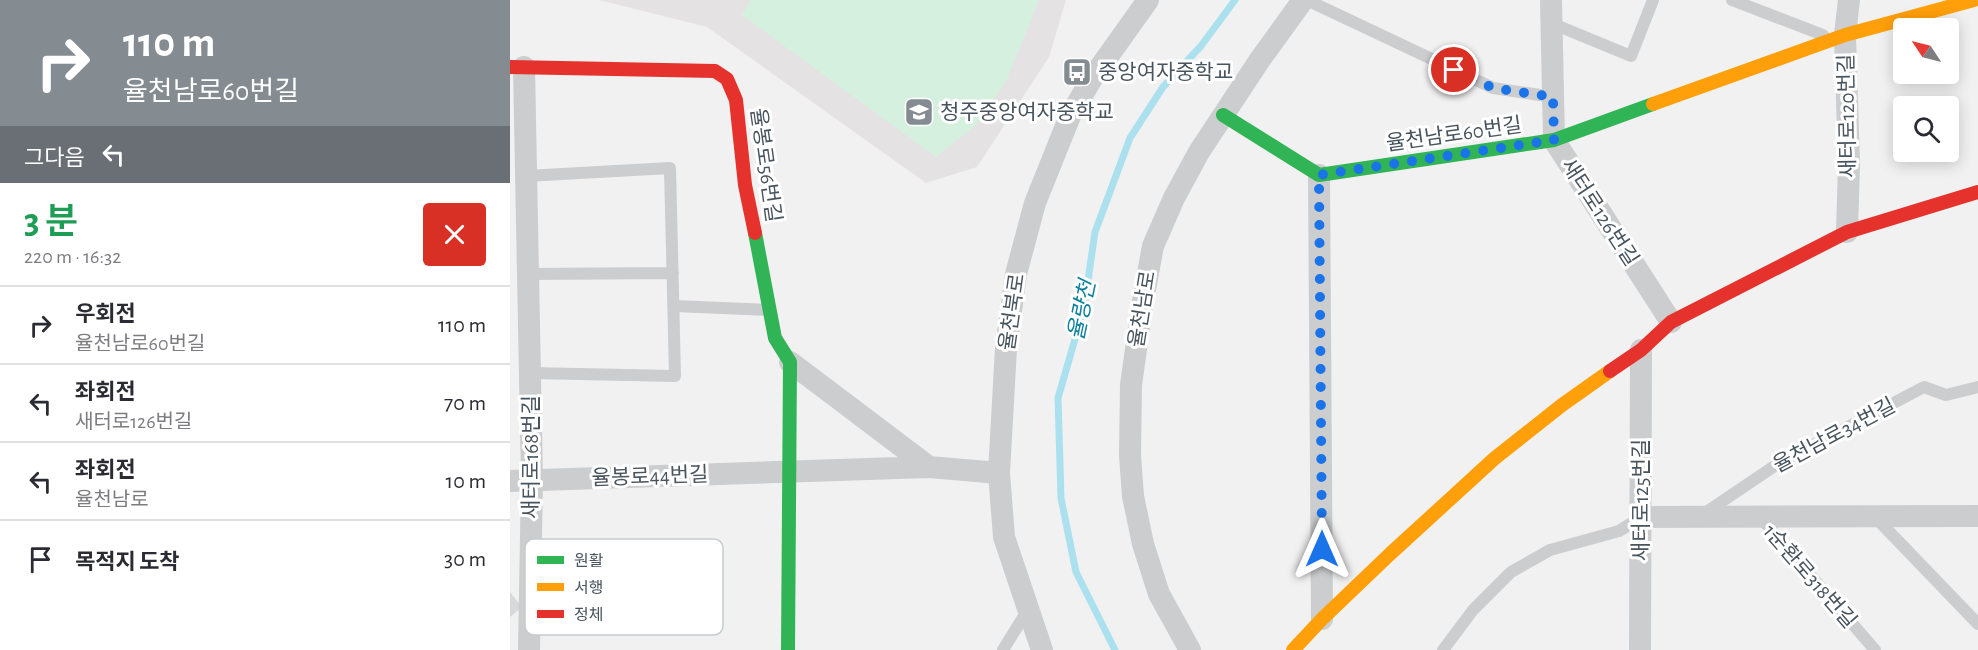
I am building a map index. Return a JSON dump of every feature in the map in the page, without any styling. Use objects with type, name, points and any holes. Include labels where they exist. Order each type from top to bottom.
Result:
[{"type":"street","name":"율천북로","points":[[1042,650],[1004,537],[999,473],[1006,348],[1016,274],[1035,203],[1070,116],[1091,80],[1148,0]]},
{"type":"street","name":"율천남로","points":[[1190,650],[1159,594],[1143,544],[1133,496],[1130,456],[1131,385],[1142,306],[1153,246],[1198,152],[1259,61],[1305,0]]},
{"type":"street","name":"새터로126번길","points":[[1551,0],[1554,140],[1671,322]]},
{"type":"street","name":"새터로120번길","points":[[1847,232],[1849,164],[1840,37],[1849,0]]},
{"type":"street","name":"율천남로60번길","points":[[1319,175],[1554,140],[1840,37],[1974,0]]},
{"type":"street","name":"새터로168번길","points":[[517,67],[526,176],[530,373],[521,480],[525,565]]},
{"type":"street","name":"율봉로56번길","points":[[517,67],[715,71],[728,79],[736,100],[744,185],[775,338],[790,362]]},
{"type":"street","points":[[1223,115],[1319,175],[1322,619]]},
{"type":"street","points":[[1293,650],[1390,554],[1495,458],[1562,405],[1641,350],[1671,322],[1847,232],[1978,192]]},
{"type":"street","name":"새터로125번길","points":[[1640,650],[1641,350]]},
{"type":"street","points":[[790,362],[929,467]]},
{"type":"street","points":[[788,650],[790,362]]},
{"type":"street","name":"율봉로44번길","points":[[521,480],[929,467],[999,473]]},
{"type":"street","name":"1순환로318번길","points":[[1642,517],[1978,516]]},
{"type":"street","name":"새터로168번길","points":[[528,635],[529,650]]},
{"type":"lane","name":"율천남로","points":[[1305,0],[1493,88],[1553,97]]},
{"type":"lane","points":[[1551,23],[1631,56],[1653,0]]},
{"type":"lane","points":[[1732,0],[1840,37]]},
{"type":"lane","name":"새터로168번길","points":[[526,176],[670,168],[674,306],[675,376],[530,373]]},
{"type":"lane","points":[[528,274],[673,273]]},
{"type":"lane","points":[[674,306],[770,310]]},
{"type":"lane","name":"율천남로34번길","points":[[1698,517],[1779,463],[1924,387],[1946,395],[1978,387]]},
{"type":"lane","points":[[1443,650],[1473,610],[1511,572],[1550,550],[1619,531],[1642,517]]},
{"type":"lane","name":"1순환로318번길","points":[[1760,517],[1875,650]]},
{"type":"lane","points":[[1874,517],[1978,624]]},
{"type":"lane","points":[[1003,650],[1027,610]]},
{"type":"shaded area","name":"청주중앙여자중학교","points":[[599,0],[1066,0],[1049,57],[977,167],[926,183],[707,27]]},
{"type":"green space","name":"청주중앙여자중학교","points":[[751,0],[1039,0],[1007,79],[976,125],[936,157],[742,15]]},
{"type":"building","points":[[510,592],[522,607],[510,617]]},
{"type":"waterway","name":"율량천","points":[[1115,650],[1076,572],[1061,498],[1058,398],[1084,308],[1095,232],[1130,138],[1163,87],[1201,46],[1235,0]]},
{"type":"traffic: fast","points":[[1223,115],[1319,175],[1554,140],[1653,104]]},
{"type":"traffic: fast","points":[[755,233],[775,338],[790,362],[788,650]]},
{"type":"traffic: slow","points":[[1653,104],[1845,35],[1974,0]]},
{"type":"traffic: slow","points":[[1293,650],[1390,554],[1495,458],[1562,405],[1610,371]]},
{"type":"traffic: jam","points":[[510,67],[715,71],[727,79],[736,100],[745,185],[755,233]]},
{"type":"traffic: jam","points":[[1610,371],[1641,350],[1671,322],[1847,232],[1978,192]]},
{"type":"place","name":"중앙여자중학교","points":[[1077,72]]},
{"type":"place","name":"청주중앙여자중학교","points":[[919,112]]},
{"type":"route","points":[[1322,549],[1319,175],[1554,140],[1553,97],[1493,88],[1454,70]]}]
